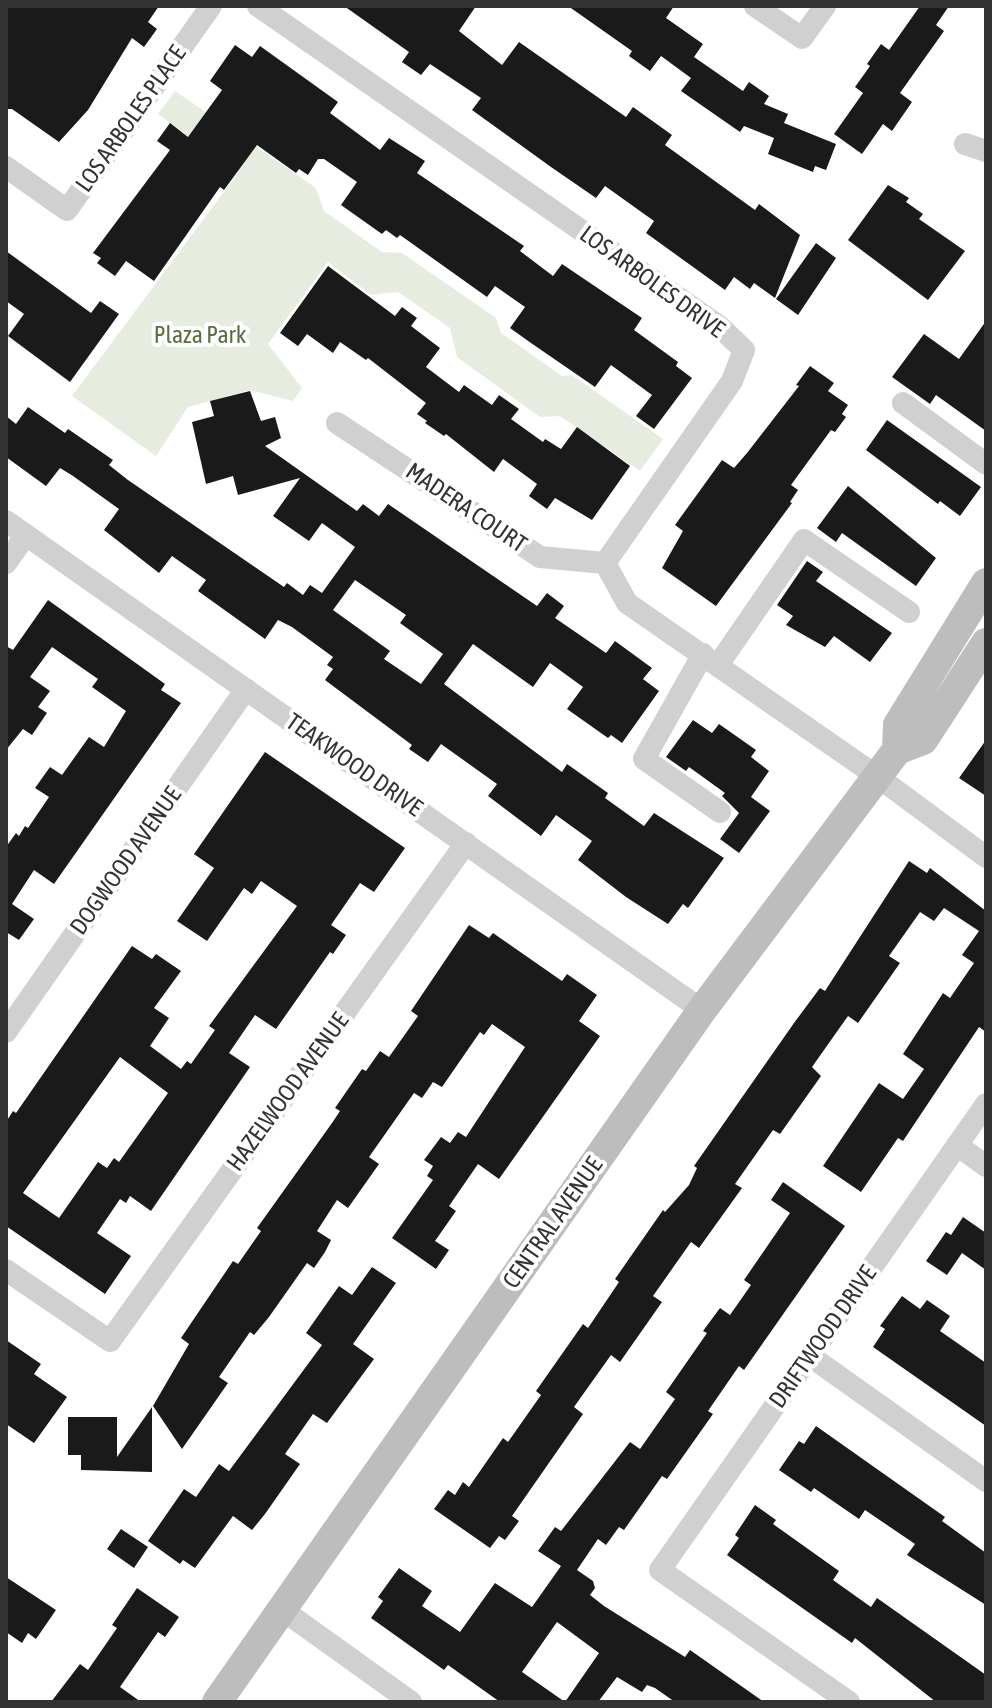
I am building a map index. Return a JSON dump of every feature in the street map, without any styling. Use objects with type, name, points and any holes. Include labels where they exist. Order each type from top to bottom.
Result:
[{"type":"main road","name":"CENTRAL AVENUE","points":[[217,1702],[284,1611],[702,1010],[897,750],[898,725],[986,583]]},
{"type":"main road","name":"CENTRAL AVENUE","points":[[897,750],[923,740],[986,643]]},
{"type":"street","name":"LOS ARBOLES PLACE","points":[[6,167],[67,210],[211,6]]},
{"type":"street","name":"LOS ARBOLES DRIVE","points":[[258,6],[719,326],[744,350],[732,381],[605,563]]},
{"type":"street","points":[[755,6],[802,38],[825,6]]},
{"type":"street","points":[[903,403],[986,464]]},
{"type":"street","name":"MADERA COURT","points":[[337,423],[540,557],[605,563]]},
{"type":"street","name":"TEAKWOOD DRIVE","points":[[6,521],[702,1010]]},
{"type":"street","points":[[6,563],[26,535]]},
{"type":"street","points":[[720,812],[644,759],[711,659],[804,540],[909,612]]},
{"type":"street","points":[[605,563],[627,603],[878,777],[986,857]]},
{"type":"street","name":"DOGWOOD AVENUE","points":[[6,1032],[246,689]]},
{"type":"street","name":"HAZELWOOD AVENUE","points":[[6,1270],[110,1341],[466,843]]},
{"type":"street","name":"DRIFTWOOD DRIVE","points":[[849,1702],[660,1570],[986,1104]]},
{"type":"street","points":[[957,1145],[986,1166]]},
{"type":"street","points":[[810,1356],[986,1481]]},
{"type":"street","points":[[284,1611],[411,1702]]},
{"type":"green space","name":"Plaza Park","points":[[175,91],[316,188],[324,211],[382,252],[402,253],[496,318],[501,333],[562,376],[572,375],[663,439],[640,471],[560,416],[540,417],[457,357],[450,328],[398,292],[371,295],[328,262],[268,344],[302,388],[293,401],[250,390],[188,407],[156,456],[72,396],[238,173],[158,114]]},
{"type":"building","points":[[6,6],[159,6],[148,22],[157,29],[144,47],[132,38],[88,110],[59,142],[12,109],[6,109]]},
{"type":"building","points":[[344,6],[476,6],[459,31],[502,65],[519,42],[626,117],[633,107],[672,135],[665,145],[755,210],[759,204],[800,235],[775,298],[754,283],[750,289],[734,277],[725,290],[646,233],[654,221],[605,186],[596,198],[551,167],[472,110],[481,98],[430,64],[421,75],[402,62],[409,52]]},
{"type":"building","points":[[568,6],[674,6],[666,18],[703,44],[694,57],[743,91],[749,82],[769,96],[764,104],[788,114],[784,123],[836,144],[826,170],[815,166],[813,172],[768,154],[774,138],[744,126],[740,132],[681,91],[691,78],[661,56],[650,71],[629,56],[632,51]]},
{"type":"building","points":[[920,6],[949,6],[936,25],[944,31],[900,93],[912,102],[892,131],[883,124],[862,154],[834,134],[863,93],[855,87],[870,66],[867,64],[881,44],[889,50]]},
{"type":"building","points":[[235,45],[252,57],[260,46],[338,102],[330,113],[380,150],[389,138],[425,161],[417,173],[524,246],[520,251],[553,276],[562,264],[642,318],[634,330],[678,362],[676,366],[692,378],[654,429],[636,416],[652,395],[611,365],[595,387],[510,328],[525,307],[495,286],[487,297],[400,235],[397,238],[386,230],[382,234],[341,205],[357,182],[324,159],[318,159],[308,175],[299,169],[296,173],[257,145],[224,190],[220,187],[154,281],[126,261],[115,276],[97,263],[101,258],[93,253],[170,150],[157,141],[170,123],[188,137],[222,90],[210,81]]},
{"type":"building","points":[[888,185],[909,198],[906,202],[923,214],[919,219],[965,251],[928,300],[848,240]]},
{"type":"building","points":[[816,243],[836,258],[798,315],[776,299]]},
{"type":"building","points":[[6,251],[91,313],[100,301],[119,314],[70,382],[8,336],[24,314],[6,301]]},
{"type":"building","points":[[328,266],[395,316],[402,307],[417,318],[411,326],[440,348],[426,367],[459,392],[464,385],[492,405],[499,395],[519,409],[511,419],[543,442],[545,439],[561,449],[577,427],[630,466],[592,520],[555,498],[547,509],[529,496],[537,484],[503,459],[494,472],[446,434],[444,436],[425,423],[427,421],[417,414],[426,403],[368,358],[366,360],[340,342],[333,353],[307,334],[298,346],[280,333]]},
{"type":"building","points":[[986,321],[986,431],[936,395],[930,404],[892,377],[924,334],[959,359]]},
{"type":"building","points":[[810,366],[834,383],[828,391],[848,405],[842,414],[846,417],[835,432],[831,430],[791,485],[798,490],[792,503],[716,606],[662,568],[683,531],[675,525],[722,460],[734,468],[747,453],[799,386],[796,385]]},
{"type":"building","points":[[250,391],[261,421],[275,417],[281,438],[265,446],[357,511],[363,504],[379,516],[388,504],[537,606],[547,593],[564,606],[555,618],[606,653],[615,641],[652,668],[643,679],[659,691],[622,743],[611,735],[608,738],[567,709],[583,687],[550,663],[533,687],[473,644],[444,684],[562,772],[567,764],[608,793],[605,798],[644,826],[654,813],[724,858],[688,908],[683,904],[668,924],[626,897],[578,860],[592,841],[556,815],[541,836],[488,796],[497,784],[441,744],[428,762],[409,749],[412,745],[325,680],[333,669],[327,665],[333,657],[292,627],[278,620],[265,639],[198,591],[206,580],[172,556],[159,573],[104,530],[119,509],[73,476],[60,468],[46,486],[6,457],[6,416],[16,424],[28,407],[65,433],[68,429],[113,460],[109,465],[128,480],[284,587],[287,583],[303,595],[310,585],[322,593],[355,547],[322,523],[309,541],[273,516],[300,478],[238,495],[233,476],[206,484],[192,422],[214,416],[210,401]],"holes":[[[355,580],[406,615],[400,623],[443,654],[421,684],[384,659],[390,651],[333,610]]]},
{"type":"building","points":[[887,420],[981,487],[960,516],[940,501],[938,504],[866,450]]},
{"type":"building","points":[[848,486],[936,558],[916,586],[842,533],[836,542],[817,528]]},
{"type":"building","points":[[807,561],[823,572],[816,581],[892,633],[870,662],[834,636],[825,647],[786,625],[793,616],[777,605]]},
{"type":"building","points":[[48,600],[165,684],[161,690],[181,703],[54,884],[34,870],[12,904],[34,919],[19,940],[6,932],[6,847],[16,833],[19,836],[25,826],[28,828],[49,797],[35,788],[50,767],[62,775],[89,737],[104,747],[126,711],[92,687],[98,679],[52,647],[30,677],[50,691],[38,707],[47,713],[32,735],[23,729],[6,750],[6,646],[13,650]]},
{"type":"building","points":[[693,720],[712,733],[719,724],[756,750],[751,757],[769,771],[751,797],[770,811],[739,853],[720,839],[739,813],[722,796],[725,793],[689,767],[686,771],[666,757]]},
{"type":"building","points":[[986,740],[986,796],[959,778]]},
{"type":"building","points":[[265,752],[405,848],[374,892],[360,883],[331,925],[346,935],[333,954],[330,952],[276,1029],[255,1015],[229,1053],[250,1067],[151,1211],[130,1196],[126,1203],[120,1199],[97,1233],[131,1256],[105,1294],[6,1226],[6,1122],[13,1111],[16,1113],[132,946],[152,959],[156,954],[181,971],[154,1008],[169,1018],[150,1046],[181,1069],[187,1061],[191,1064],[215,1030],[209,1026],[297,906],[261,881],[252,894],[244,888],[207,941],[177,921],[214,868],[194,854]],"holes":[[[120,1057],[168,1093],[119,1162],[114,1158],[107,1168],[98,1162],[59,1218],[23,1193]]]},
{"type":"building","points":[[909,861],[927,873],[930,868],[986,911],[986,1032],[979,1027],[903,1141],[898,1138],[861,1192],[823,1166],[879,1083],[903,1099],[924,1069],[903,1054],[943,993],[950,998],[974,963],[962,955],[979,931],[944,908],[934,921],[920,912],[889,956],[900,963],[858,1023],[848,1016],[812,1067],[821,1076],[780,1134],[773,1130],[735,1184],[742,1188],[699,1248],[691,1242],[653,1296],[662,1302],[620,1362],[611,1355],[574,1407],[583,1414],[512,1516],[519,1521],[505,1540],[499,1536],[490,1548],[434,1509],[448,1490],[455,1495],[463,1482],[469,1487],[503,1438],[508,1442],[541,1395],[536,1391],[583,1324],[588,1328],[619,1282],[615,1279],[663,1210],[665,1212],[689,1185],[697,1168],[694,1166],[820,988],[825,991]]},
{"type":"building","points":[[469,925],[489,938],[493,933],[562,981],[567,974],[597,995],[579,1021],[600,1036],[499,1179],[478,1164],[449,1206],[456,1211],[435,1241],[449,1250],[436,1269],[392,1238],[433,1180],[427,1176],[433,1166],[424,1160],[441,1137],[450,1143],[458,1132],[466,1137],[525,1047],[492,1024],[484,1035],[480,1032],[442,1087],[433,1082],[422,1098],[414,1093],[369,1157],[379,1164],[348,1208],[337,1200],[317,1231],[331,1240],[325,1252],[314,1268],[307,1263],[269,1317],[254,1335],[250,1332],[219,1377],[228,1383],[182,1449],[153,1406],[189,1344],[181,1338],[233,1261],[238,1264],[261,1231],[257,1228],[340,1111],[335,1108],[362,1069],[366,1071],[380,1051],[389,1057],[418,1016],[411,1011]]},
{"type":"building","points":[[783,1182],[845,1226],[744,1370],[739,1366],[708,1411],[713,1414],[667,1479],[662,1476],[624,1530],[619,1527],[606,1545],[598,1539],[577,1570],[593,1581],[595,1588],[590,1595],[604,1606],[685,1657],[690,1650],[764,1702],[675,1702],[655,1688],[647,1685],[642,1692],[617,1677],[598,1702],[565,1702],[500,1702],[448,1665],[444,1670],[371,1618],[383,1601],[378,1597],[399,1568],[432,1591],[422,1606],[460,1632],[495,1583],[532,1607],[561,1566],[538,1551],[555,1527],[561,1531],[630,1442],[640,1449],[675,1399],[666,1392],[707,1333],[703,1331],[720,1308],[730,1315],[751,1285],[744,1280],[790,1213],[771,1200]],"holes":[[[557,1622],[599,1653],[565,1702],[522,1672]]]},
{"type":"building","points":[[963,1217],[986,1233],[986,1270],[962,1253],[947,1275],[926,1261],[946,1232],[951,1235]]},
{"type":"building","points":[[372,1267],[396,1283],[353,1344],[374,1359],[327,1423],[313,1414],[285,1454],[300,1464],[252,1530],[233,1516],[195,1568],[183,1560],[180,1564],[148,1541],[184,1489],[196,1497],[219,1464],[229,1471],[322,1345],[306,1333],[339,1286],[352,1295]]},
{"type":"building","points":[[902,1296],[920,1309],[927,1300],[950,1316],[940,1331],[986,1363],[986,1426],[873,1347],[885,1329],[880,1326]]},
{"type":"building","points":[[6,1340],[41,1364],[34,1374],[67,1397],[34,1443],[6,1424]]},
{"type":"building","points":[[152,1407],[152,1472],[81,1470],[81,1455],[68,1455],[68,1417],[117,1417],[117,1457]]},
{"type":"building","points":[[816,1426],[945,1517],[942,1521],[986,1553],[986,1605],[907,1555],[915,1544],[865,1510],[859,1519],[814,1488],[811,1492],[779,1470],[799,1441],[804,1444]]},
{"type":"building","points":[[755,1505],[776,1520],[773,1524],[839,1571],[833,1580],[871,1607],[877,1598],[986,1675],[986,1702],[936,1702],[855,1638],[852,1643],[727,1555],[739,1538],[735,1535]]},
{"type":"building","points":[[121,1529],[148,1547],[134,1568],[107,1549]]},
{"type":"building","points":[[6,1577],[56,1610],[36,1639],[28,1633],[22,1643],[6,1632]]},
{"type":"building","points":[[137,1588],[179,1617],[165,1637],[158,1632],[120,1687],[141,1702],[51,1702],[80,1664],[88,1670],[117,1628],[112,1625]]}]
